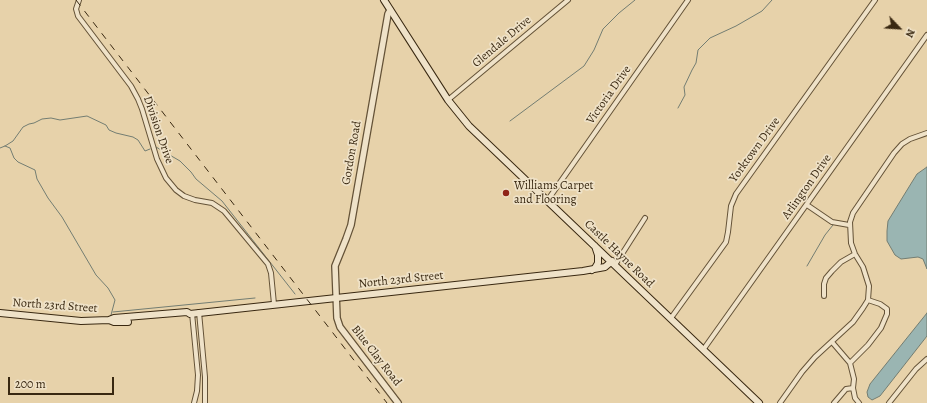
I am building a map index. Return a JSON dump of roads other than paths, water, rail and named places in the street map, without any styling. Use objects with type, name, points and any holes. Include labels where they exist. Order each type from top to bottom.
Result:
[{"type":"main road","name":"Castle Hayne Road","points":[[384,0],[448,100],[475,133],[760,403]]},
{"type":"main road","points":[[590,270],[595,268],[598,262],[598,255],[594,245]]},
{"type":"main road","name":"North 23rd Street","points":[[0,312],[81,321],[109,320],[114,322],[126,322],[180,317],[193,313],[590,270],[605,267],[613,263]]},
{"type":"street","name":"Division Drive","points":[[79,0],[76,9],[78,16],[138,99],[157,159],[166,178],[173,187],[184,196],[212,203],[224,211],[268,264],[271,273],[274,304]]},
{"type":"street","name":"Glendale Drive","points":[[448,100],[568,0]]},
{"type":"street","name":"Victoria Drive","points":[[547,201],[688,0]]},
{"type":"street","name":"Yorktown Drive","points":[[671,318],[726,242],[730,206],[736,194],[875,0]]},
{"type":"street","name":"Gordon Road","points":[[337,298],[336,264],[351,225],[388,14],[390,10]]},
{"type":"street","name":"Arlington Drive","points":[[703,350],[927,35]]},
{"type":"street","points":[[780,403],[802,372],[815,357],[853,322],[864,308],[868,300],[869,286],[863,267],[850,243],[850,225],[853,213],[894,153],[902,144],[910,139],[927,133]]},
{"type":"street","points":[[806,205],[832,222],[850,225]]},
{"type":"street","points":[[613,263],[645,218]]},
{"type":"street","points":[[824,296],[824,284],[826,278],[841,262],[855,254]]},
{"type":"street","name":"Blue Clay Road","points":[[337,298],[337,318],[340,327],[398,403]]},
{"type":"street","points":[[850,363],[868,345],[881,328],[888,314],[887,309],[868,300]]},
{"type":"street","points":[[193,313],[198,375],[197,391],[194,403]]},
{"type":"street","points":[[193,313],[205,377],[205,403]]},
{"type":"street","points":[[832,342],[850,363],[854,379],[853,388],[855,398],[859,403]]},
{"type":"street","points":[[889,403],[916,369],[927,359]]},
{"type":"street","points":[[834,403],[846,389],[853,388]]},
{"type":"water","points":[[927,167],[927,269],[923,259],[918,257],[901,259],[895,255],[887,241],[887,231],[888,221],[917,174]]},
{"type":"water","points":[[927,313],[927,336],[880,396],[872,400],[868,397],[867,392],[870,384]]},
{"type":"waterway","points":[[510,121],[584,66],[594,50],[603,29],[635,0]]},
{"type":"waterway","points":[[678,108],[685,95],[684,87],[696,63],[698,50],[710,38],[736,26],[762,11],[772,0]]},
{"type":"waterway","points":[[0,148],[13,141],[23,127],[42,119],[51,118],[60,120],[87,116],[106,125],[109,130],[133,137],[138,140],[145,151],[150,149]]},
{"type":"waterway","points":[[5,146],[10,148],[14,158],[18,162],[35,170],[37,179],[48,198],[62,217],[96,275],[108,288],[115,300],[111,315]]},
{"type":"waterway","points":[[156,147],[180,161],[196,179],[222,201],[295,294]]},
{"type":"waterway","points":[[807,266],[825,235],[833,225]]},
{"type":"waterway","points":[[113,312],[255,298]]},
{"type":"railway","points":[[76,0],[387,403]]},
{"type":"place","name":"Williams Carpet and Flooring","points":[[506,193]]}]
